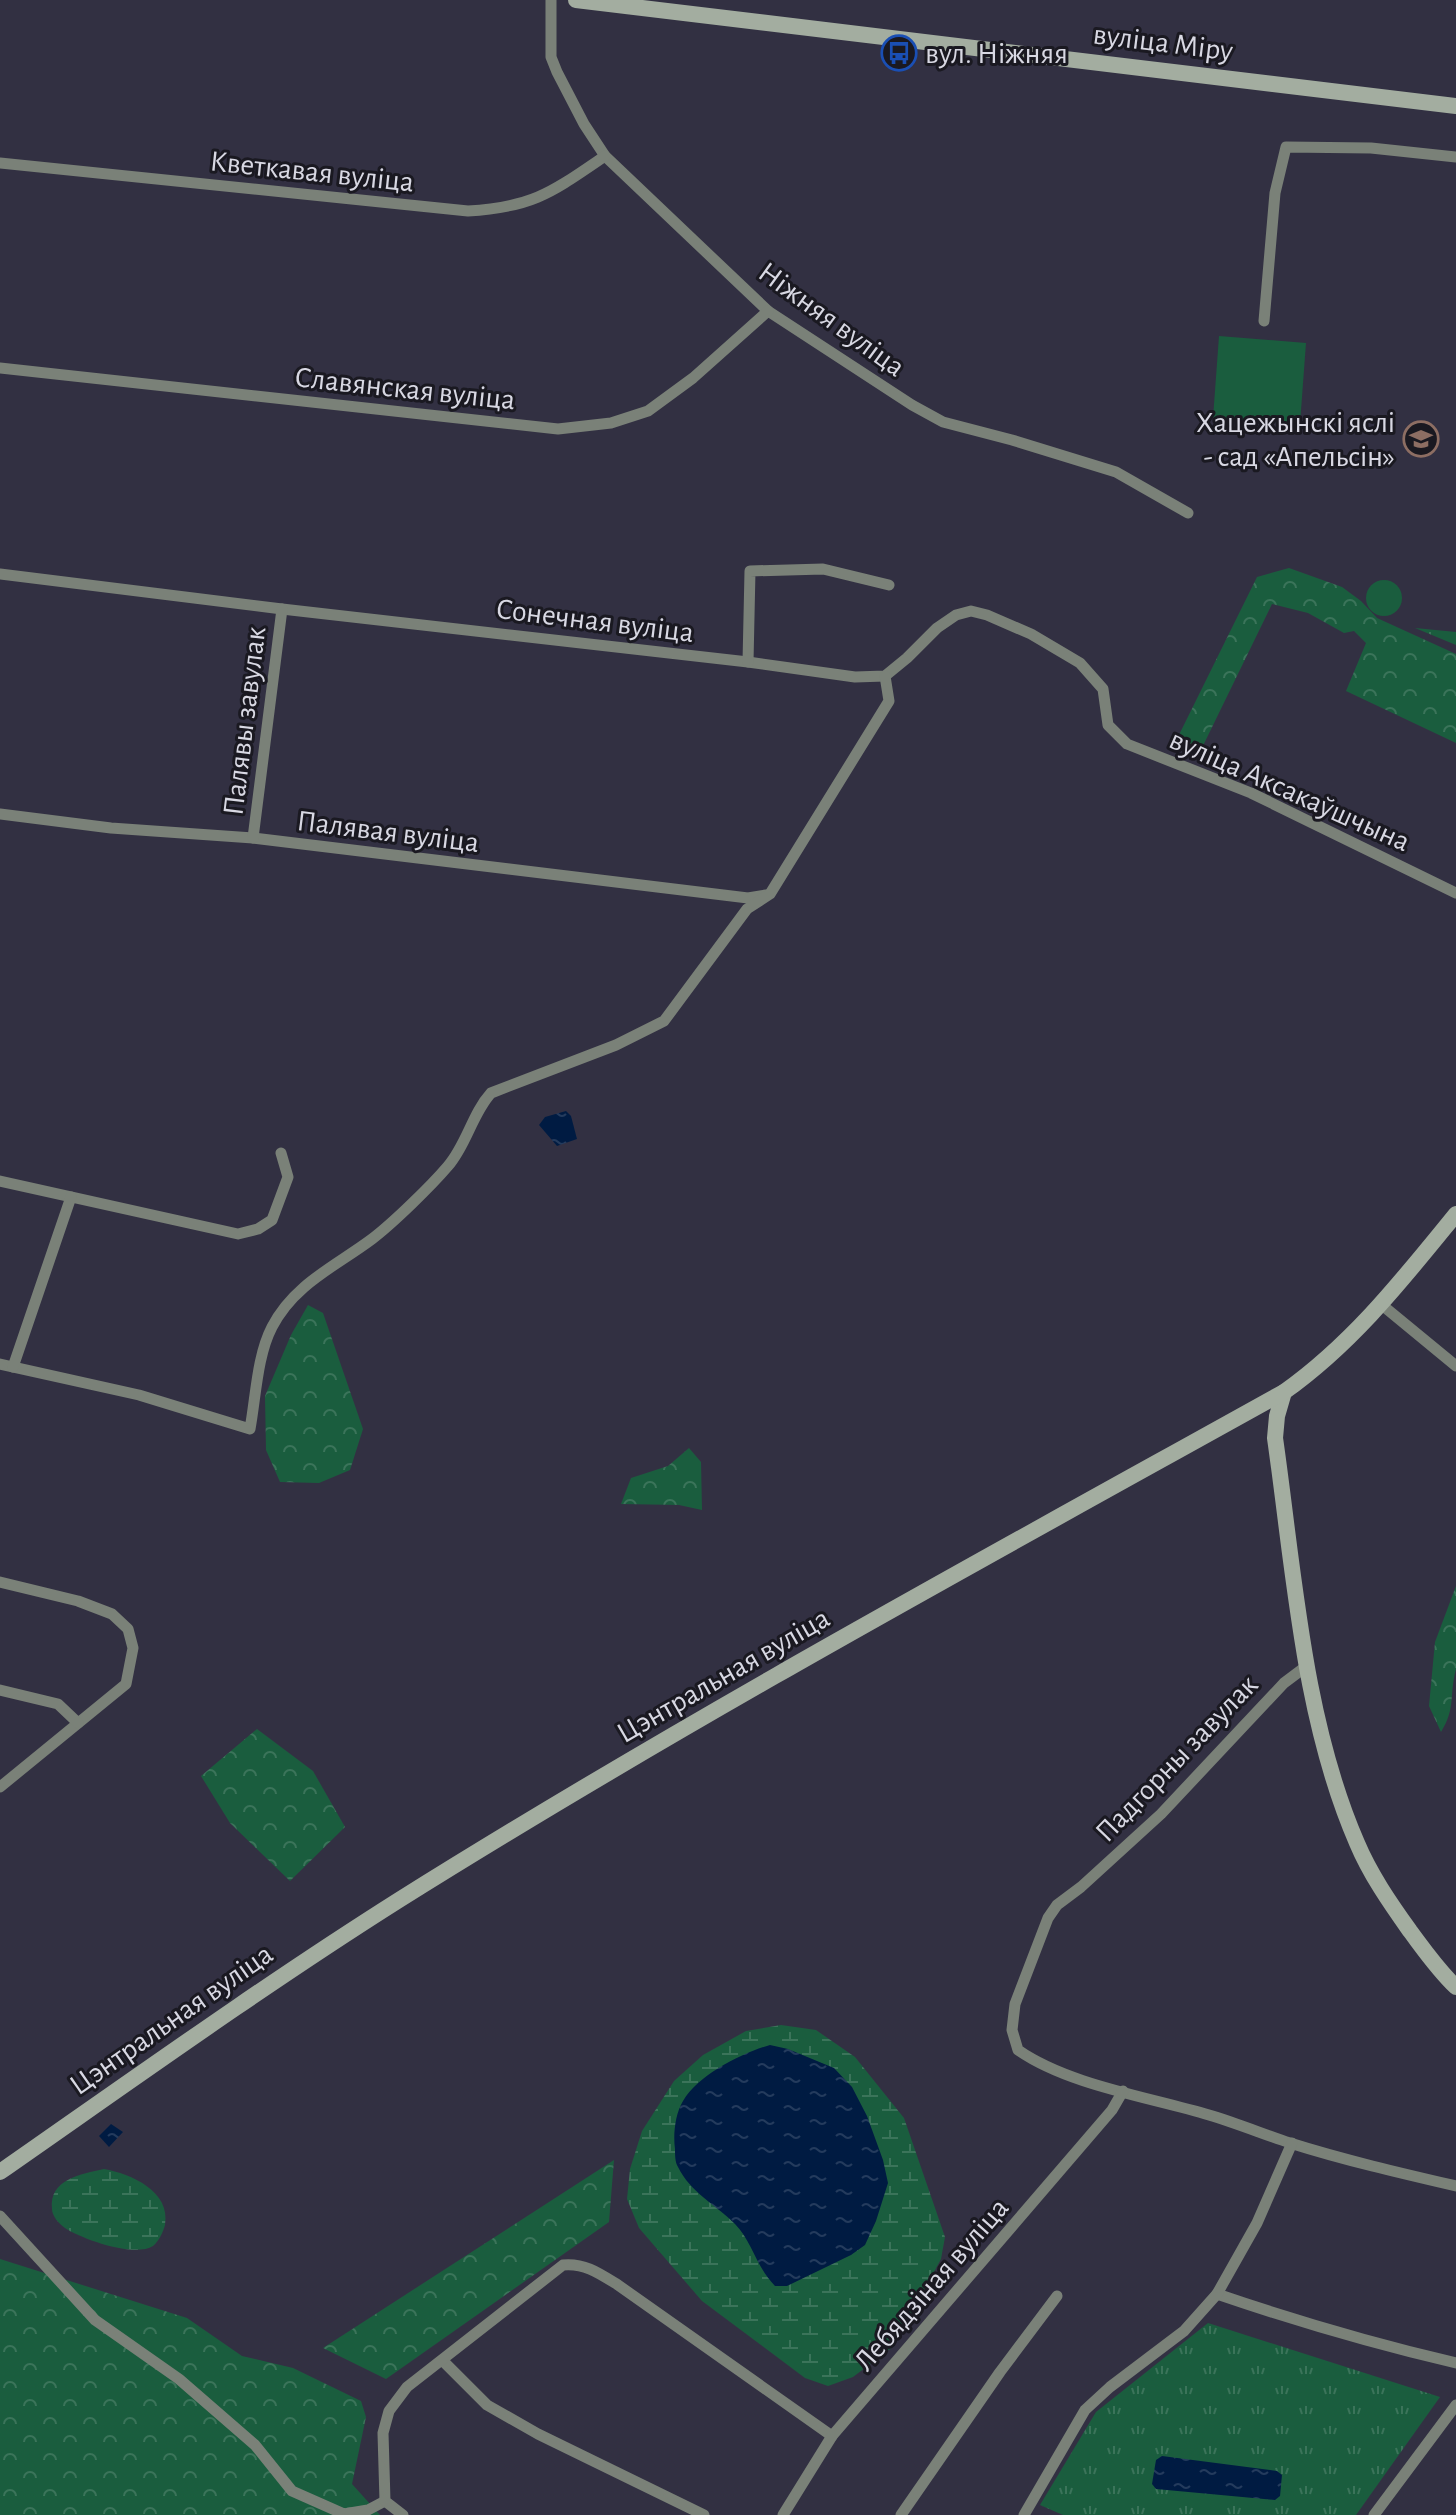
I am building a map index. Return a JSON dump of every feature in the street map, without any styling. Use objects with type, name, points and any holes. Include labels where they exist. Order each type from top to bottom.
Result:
[{"type":"street","name":"Ніжняя вуліца","points":[[551,0],[551,57],[584,124],[605,156],[768,311],[943,422],[1116,472],[1188,513]]},
{"type":"street","name":"вуліца Міру","points":[[576,0],[685,7],[1456,106]]},
{"type":"street","points":[[1264,321],[1275,193],[1286,147],[1371,148],[1456,157]]},
{"type":"street","name":"Кветкавая вуліца","points":[[0,163],[468,211],[525,203],[554,191],[605,156]]},
{"type":"street","name":"Славянская вуліца","points":[[0,368],[558,429],[611,423],[648,411],[693,378],[768,311]]},
{"type":"street","points":[[748,662],[750,571],[823,569],[889,585]]},
{"type":"street","name":"Сонечная вуліца","points":[[0,574],[855,677],[885,676]]},
{"type":"street","name":"Палявы завулак","points":[[253,838],[282,609]]},
{"type":"street","name":"вуліца Аксакаўшчына","points":[[885,676],[937,628],[956,615],[971,611],[979,613],[1031,634],[1080,663],[1103,689],[1108,725],[1127,744],[1251,793],[1456,893]]},
{"type":"street","points":[[0,1364],[139,1395],[250,1429],[265,1348],[272,1326],[290,1300],[305,1284],[375,1237],[447,1167],[462,1146],[481,1104],[491,1093],[616,1045],[664,1021],[747,909],[770,894],[889,701],[885,676]]},
{"type":"street","name":"Палявая вуліца","points":[[0,814],[111,828],[253,838],[748,898],[770,894]]},
{"type":"street","points":[[0,1181],[238,1234],[258,1229],[272,1220],[288,1177],[281,1153]]},
{"type":"street","points":[[13,1367],[71,1197]]},
{"type":"street","name":"Цэнтральная вуліца","points":[[0,2172],[260,1990],[400,1899],[702,1717],[1284,1392],[1328,1359],[1382,1305],[1456,1214]]},
{"type":"street","points":[[1382,1305],[1456,1366]]},
{"type":"street","points":[[1284,1392],[1275,1438],[1308,1665],[1333,1780],[1357,1844],[1383,1892],[1441,1973],[1456,1987]]},
{"type":"street","points":[[0,1582],[78,1601],[112,1614],[128,1629],[133,1648],[126,1684],[0,1787]]},
{"type":"street","name":"Падгорны завулак","points":[[1123,2091],[1069,2075],[1034,2061],[1018,2050],[1012,2030],[1015,2004],[1048,1918],[1057,1905],[1161,1814],[1284,1683],[1308,1665]]},
{"type":"street","points":[[0,1690],[58,1704],[78,1723]]},
{"type":"street","points":[[1123,2091],[1396,2173],[1456,2186]]},
{"type":"street","name":"Лебядзіная вуліца","points":[[783,2515],[832,2436],[1112,2110],[1123,2091]]},
{"type":"street","points":[[1024,2515],[1085,2410],[1184,2331],[1217,2294],[1257,2223],[1292,2143]]},
{"type":"street","points":[[0,2216],[95,2320],[179,2379],[255,2445],[292,2491],[344,2514],[368,2510],[385,2501]]},
{"type":"street","points":[[385,2501],[383,2433],[389,2411],[407,2387],[563,2265],[578,2263],[618,2285],[832,2436]]},
{"type":"street","points":[[1217,2294],[1382,2346],[1456,2363]]},
{"type":"street","points":[[901,2515],[1057,2296]]},
{"type":"street","points":[[443,2361],[487,2405],[538,2434],[704,2515]]},
{"type":"street","points":[[1374,2515],[1456,2405]]},
{"type":"street","points":[[385,2501],[403,2515]]},
{"type":"green space","points":[[1219,336],[1306,343],[1300,424],[1213,418]]},
{"type":"green space","points":[[1289,568],[1342,587],[1377,618],[1456,654],[1456,743],[1346,691],[1366,643],[1354,631],[1344,633],[1308,613],[1272,604],[1198,756],[1175,743],[1257,577]]},
{"type":"green space","points":[[1384,580],[1397,585],[1402,598],[1397,611],[1384,616],[1371,611],[1366,598],[1371,585]]},
{"type":"green space","points":[[1415,628],[1456,632],[1456,645]]},
{"type":"green space","points":[[308,1305],[323,1313],[363,1429],[350,1470],[319,1483],[280,1482],[266,1450],[265,1396],[291,1335]]},
{"type":"green space","points":[[689,1448],[701,1462],[702,1510],[679,1505],[621,1504],[631,1478],[668,1466]]},
{"type":"green space","points":[[1456,1586],[1456,1669],[1450,1708],[1441,1732],[1429,1706],[1435,1642]]},
{"type":"green space","points":[[257,1729],[313,1771],[345,1827],[290,1881],[230,1823],[201,1776]]},
{"type":"green space","points":[[781,2025],[816,2030],[855,2057],[904,2118],[945,2237],[941,2259],[894,2346],[853,2377],[828,2386],[805,2378],[702,2301],[639,2228],[627,2199],[630,2169],[642,2131],[674,2081],[703,2055],[746,2031]]},
{"type":"green space","points":[[614,2160],[609,2222],[386,2379],[323,2348]]},
{"type":"green space","points":[[104,2169],[137,2180],[162,2203],[165,2225],[153,2246],[134,2250],[108,2246],[73,2232],[55,2217],[52,2199],[61,2184]]},
{"type":"green space","points":[[0,2259],[187,2318],[242,2356],[293,2368],[361,2401],[366,2417],[352,2484],[380,2515],[0,2515]]},
{"type":"green space","points":[[1208,2323],[1440,2397],[1356,2515],[1063,2515],[1040,2505],[1096,2412]]},
{"type":"water","points":[[566,1111],[571,1116],[577,1139],[557,1146],[539,1125],[545,1117]]},
{"type":"water","points":[[770,2045],[834,2068],[852,2087],[867,2116],[888,2183],[865,2245],[787,2286],[775,2286],[741,2231],[689,2184],[675,2156],[676,2118],[690,2091],[722,2066]]},
{"type":"water","points":[[111,2124],[123,2132],[109,2147],[99,2136]]},
{"type":"water","points":[[1162,2456],[1277,2471],[1282,2475],[1280,2496],[1275,2500],[1156,2489],[1152,2484],[1156,2460]]},
{"type":"place","name":"вул. Ніжняя","points":[[899,53]]},
{"type":"place","name":"Хацежынскі яслі - сад «Апельсін»","points":[[1421,439]]}]
